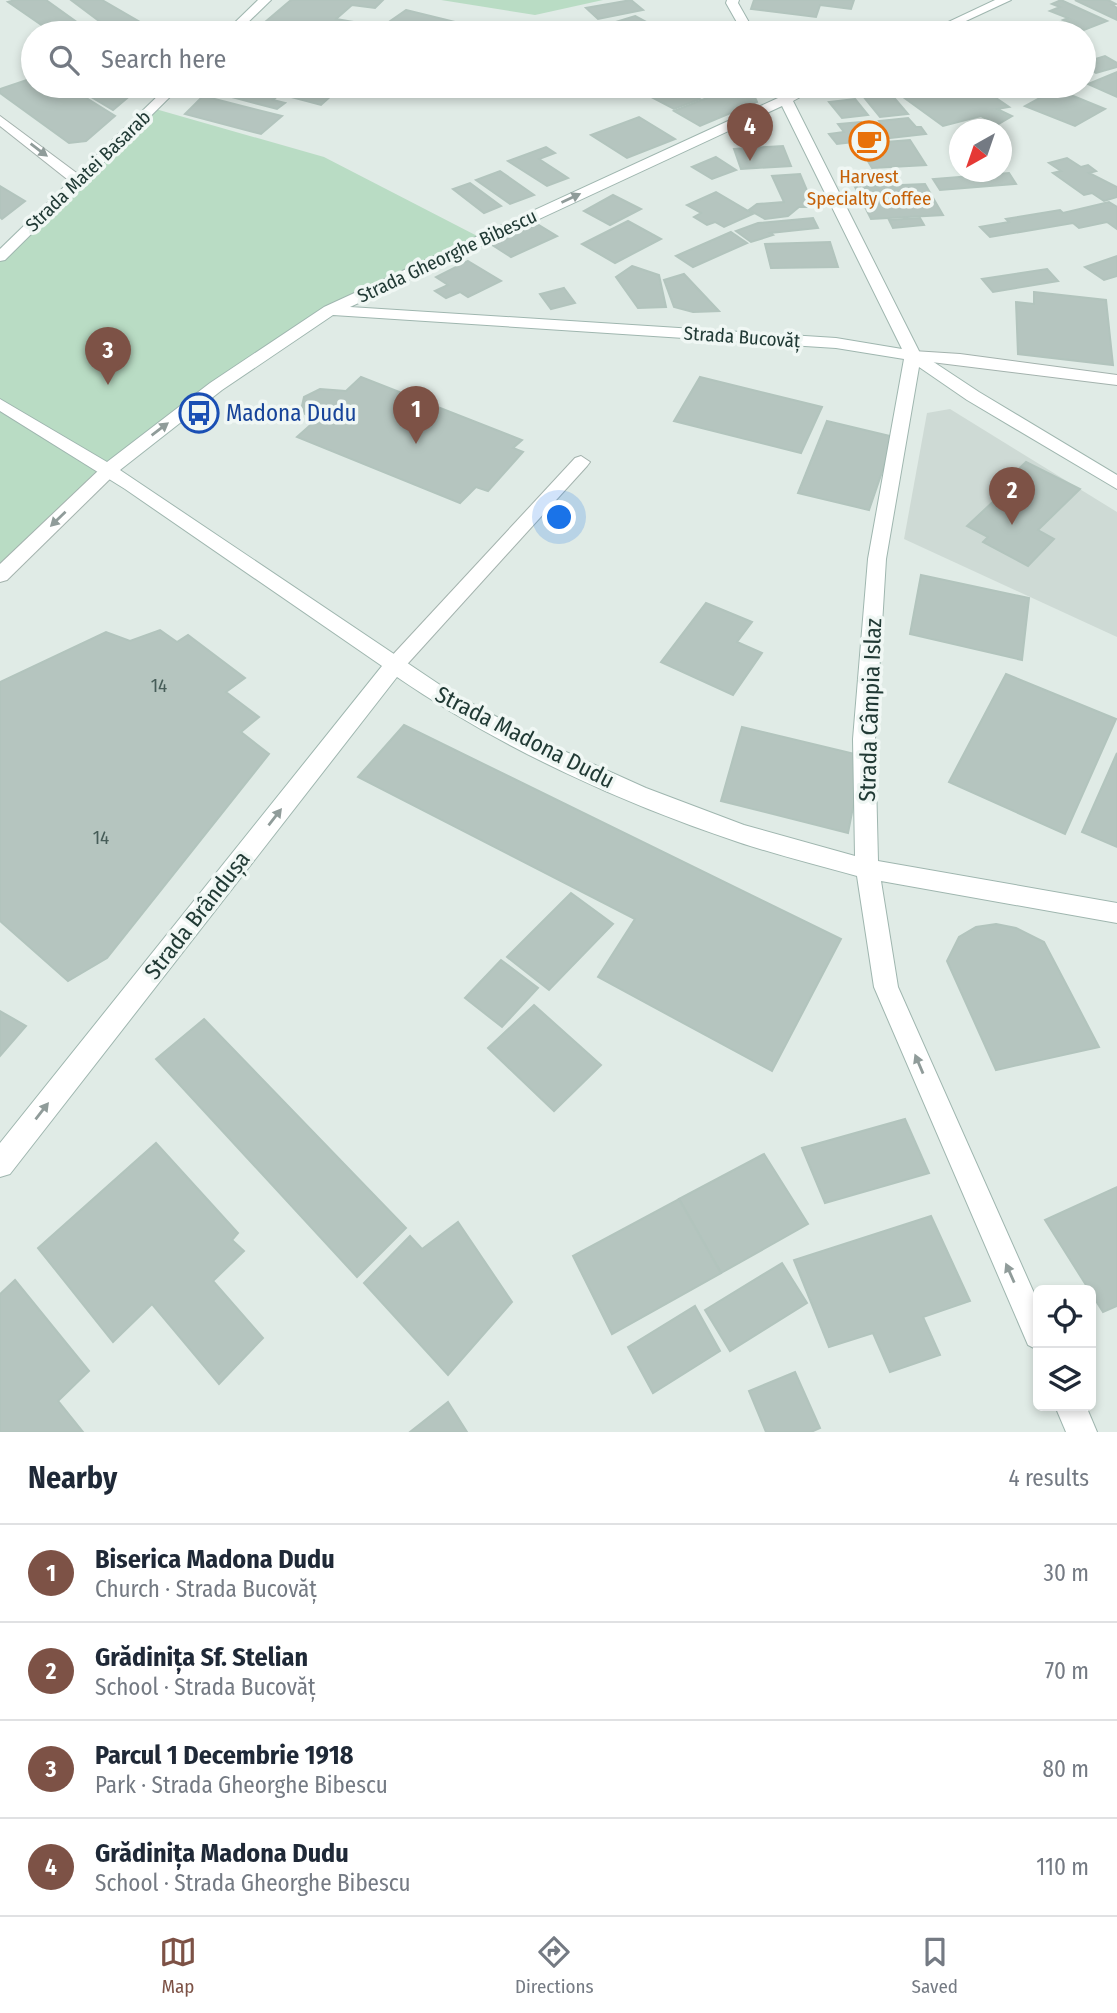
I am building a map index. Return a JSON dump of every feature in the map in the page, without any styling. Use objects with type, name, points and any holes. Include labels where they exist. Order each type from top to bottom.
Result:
[{"type":"street","points":[[243,21],[265,0]]},
{"type":"street","points":[[733,0],[744,21]]},
{"type":"street","points":[[958,21],[1005,0]]},
{"type":"street","name":"Strada Matei Basarab","points":[[0,257],[163,98]]},
{"type":"street","name":"Strada Gheorghe Bibescu","points":[[0,575],[107,472],[157,430],[281,341],[330,310],[771,98]]},
{"type":"street","points":[[786,98],[913,356],[960,359],[1117,380]]},
{"type":"street","points":[[0,120],[78,180]]},
{"type":"street","name":"Strada Bucovăț","points":[[330,310],[844,344],[913,356],[973,396],[1117,483]]},
{"type":"street","name":"Strada Câmpia Islaz","points":[[913,356],[877,559],[864,739],[867,869],[886,986],[1033,1324]]},
{"type":"street","name":"Strada Madona Dudu","points":[[0,404],[107,472],[445,699],[536,748],[638,794],[741,834],[867,869],[1117,913]]},
{"type":"street","name":"Strada Brândușa","points":[[0,1164],[394,666],[581,462]]},
{"type":"street","points":[[1072,1411],[1082,1432]]},
{"type":"shaded area","points":[[950,409],[1117,512],[1117,637],[904,539],[927,413]]},
{"type":"green space","points":[[441,0],[603,0],[535,15]]},
{"type":"green space","points":[[152,108],[324,157],[483,239],[328,309],[154,430],[0,577],[0,257]]},
{"type":"building","points":[[46,0],[75,21],[36,21],[8,2]]},
{"type":"building","points":[[71,0],[102,0],[138,21],[99,21]]},
{"type":"building","points":[[291,0],[383,0],[375,8],[352,5],[336,19],[348,21],[266,21]]},
{"type":"building","points":[[631,0],[643,10],[598,19],[586,8]]},
{"type":"building","points":[[754,0],[854,0],[851,9],[820,5],[816,17],[751,9]]},
{"type":"building","points":[[1061,0],[1107,21],[1096,25],[1096,21],[1065,21],[1063,20],[1068,18],[1050,11],[1060,7],[1052,4]]},
{"type":"building","points":[[1075,0],[1108,0],[1116,4],[1112,5],[1117,8],[1117,20]]},
{"type":"building","points":[[406,10],[451,21],[390,21]]},
{"type":"building","points":[[635,16],[644,21],[619,21]]},
{"type":"building","points":[[1105,56],[1117,63],[1117,67],[1096,73],[1096,59]]},
{"type":"building","points":[[1117,72],[1117,97],[1096,88],[1096,81]]},
{"type":"building","points":[[21,82],[21,98],[86,98],[115,116],[86,141],[69,143],[0,93],[0,89]]},
{"type":"building","points":[[93,98],[127,98],[113,110]]},
{"type":"building","points":[[201,98],[211,98],[282,116],[261,134],[185,114]]},
{"type":"building","points":[[236,98],[275,98],[273,100],[285,103],[277,109]]},
{"type":"building","points":[[295,98],[329,98],[321,105]]},
{"type":"building","points":[[653,98],[700,99],[674,109]]},
{"type":"building","points":[[707,98],[755,98],[757,102],[700,126],[674,111]]},
{"type":"building","points":[[865,98],[894,98],[908,114],[880,117]]},
{"type":"building","points":[[904,98],[996,98],[1009,107],[997,109],[1012,116],[1007,119],[987,119],[981,116],[949,119],[949,124],[943,126]]},
{"type":"building","points":[[1040,98],[1078,98],[1105,109],[1075,126],[1025,106]]},
{"type":"building","points":[[855,99],[868,115],[842,118],[829,102]]},
{"type":"building","points":[[639,117],[675,139],[627,158],[591,135]]},
{"type":"building","points":[[908,118],[926,134],[837,144],[829,134],[844,132],[838,124],[861,122],[864,127],[882,125],[879,121]]},
{"type":"building","points":[[910,140],[926,165],[872,168],[858,144]]},
{"type":"building","points":[[783,146],[791,166],[741,169],[734,149]]},
{"type":"building","points":[[546,147],[555,153],[539,159],[568,178],[547,186],[508,161]]},
{"type":"building","points":[[716,157],[736,170],[712,179],[692,167]]},
{"type":"building","points":[[1067,158],[1081,167],[1088,165],[1096,171],[1089,173],[1117,187],[1117,197],[1104,201],[1092,193],[1084,195],[1053,173],[1061,171],[1049,163]]},
{"type":"building","points":[[500,171],[534,195],[510,204],[476,180]]},
{"type":"building","points":[[800,174],[814,207],[799,207],[788,216],[765,219],[749,210],[757,204],[784,202],[772,176]]},
{"type":"building","points":[[949,178],[949,182],[1012,182],[1012,178],[1016,184],[940,190],[933,179]]},
{"type":"building","points":[[470,183],[501,206],[484,213],[453,189]]},
{"type":"building","points":[[925,184],[943,215],[871,219],[855,187]]},
{"type":"building","points":[[0,186],[25,201],[2,219],[0,217]]},
{"type":"building","points":[[716,192],[753,214],[724,227],[715,222],[707,225],[694,217],[701,213],[687,205]]},
{"type":"building","points":[[613,195],[641,209],[610,225],[584,211]]},
{"type":"building","points":[[1109,202],[1117,207],[1117,229],[1107,222],[1079,228],[1073,223],[990,237],[980,227],[1009,222],[1006,219],[1060,210],[1063,213]]},
{"type":"building","points":[[813,218],[818,228],[770,233],[773,235],[751,242],[736,231],[758,223]]},
{"type":"building","points":[[920,218],[924,225],[893,228],[889,220]]},
{"type":"building","points":[[628,221],[661,239],[615,263],[582,244]]},
{"type":"building","points":[[534,222],[557,236],[511,257],[489,243]]},
{"type":"building","points":[[731,232],[747,243],[693,267],[676,256]]},
{"type":"building","points":[[830,242],[838,267],[771,268],[765,244]]},
{"type":"building","points":[[1117,256],[1117,276],[1104,280],[1085,267]]},
{"type":"building","points":[[468,261],[501,281],[468,297],[460,292],[446,298],[435,291],[448,285],[436,277]]},
{"type":"building","points":[[632,266],[659,275],[666,307],[638,308],[616,277]]},
{"type":"building","points":[[1047,269],[1058,281],[993,292],[982,279]]},
{"type":"building","points":[[684,274],[719,311],[693,312],[674,307],[664,280]]},
{"type":"building","points":[[564,288],[575,303],[551,309],[540,294]]},
{"type":"building","points":[[1034,292],[1106,300],[1113,365],[1018,354],[1016,302],[1034,304]]},
{"type":"building","points":[[361,377],[522,440],[513,448],[523,452],[488,491],[476,487],[460,503],[297,437],[316,420],[305,414],[302,406],[304,397],[320,389],[346,391]]},
{"type":"building","points":[[700,377],[822,407],[801,453],[674,421]]},
{"type":"building","points":[[827,421],[894,437],[869,510],[798,493]]},
{"type":"building","points":[[1026,462],[1080,489],[1038,530],[1054,539],[1028,566],[983,542],[988,537],[967,526],[997,498],[991,495]]},
{"type":"building","points":[[921,575],[1029,598],[1022,660],[910,634]]},
{"type":"building","points":[[706,603],[752,622],[737,642],[762,653],[733,695],[661,662]]},
{"type":"building","points":[[160,630],[177,642],[188,635],[245,678],[226,692],[259,717],[241,732],[269,754],[107,958],[68,981],[0,921],[0,682],[106,632],[130,641]]},
{"type":"building","points":[[1006,674],[1116,719],[1065,834],[949,782]]},
{"type":"building","points":[[404,725],[841,939],[772,1071],[598,977],[635,919],[358,777]]},
{"type":"building","points":[[742,727],[863,756],[848,833],[721,801]]},
{"type":"building","points":[[1117,753],[1117,847],[1082,832]]},
{"type":"building","points":[[571,893],[613,924],[549,990],[507,957]]},
{"type":"building","points":[[996,924],[1016,928],[1044,942],[1099,1047],[996,1070],[947,961],[959,937],[976,927]]},
{"type":"building","points":[[501,960],[538,988],[502,1027],[465,998]]},
{"type":"building","points":[[534,1005],[601,1065],[554,1111],[488,1048]]},
{"type":"building","points":[[0,1011],[26,1026],[0,1056]]},
{"type":"building","points":[[204,1019],[406,1228],[357,1277],[156,1059]]},
{"type":"building","points":[[905,1119],[929,1173],[825,1203],[802,1148]]},
{"type":"building","points":[[156,1143],[238,1233],[232,1240],[244,1251],[213,1281],[263,1338],[219,1384],[152,1304],[113,1342],[38,1248]]},
{"type":"building","points":[[764,1154],[808,1224],[721,1273],[679,1199]]},
{"type":"building","points":[[1117,1187],[1117,1306],[1103,1312],[1096,1301],[1096,1285],[1086,1285],[1045,1220]]},
{"type":"building","points":[[679,1199],[721,1273],[612,1334],[573,1256]]},
{"type":"building","points":[[931,1216],[970,1301],[923,1317],[940,1355],[890,1372],[873,1333],[829,1347],[794,1260]]},
{"type":"building","points":[[458,1222],[512,1302],[448,1375],[364,1283],[410,1236],[422,1249]]},
{"type":"building","points":[[782,1263],[807,1303],[730,1351],[705,1310]]},
{"type":"building","points":[[15,1280],[89,1371],[58,1401],[83,1432],[0,1432],[0,1294]]},
{"type":"building","points":[[695,1306],[720,1351],[653,1393],[628,1347]]},
{"type":"building","points":[[795,1372],[820,1428],[811,1432],[766,1432],[749,1391]]},
{"type":"building","points":[[448,1402],[467,1432],[410,1432]]},
{"type":"place","name":"Harvest Specialty Coffee","points":[[869,141]]},
{"type":"place","name":"Grădinița Madona Dudu","points":[[750,161]]},
{"type":"place","name":"Parcul 1 Decembrie 1918","points":[[108,385]]},
{"type":"place","name":"Madona Dudu","points":[[199,413]]},
{"type":"place","name":"Biserica Madona Dudu","points":[[416,444]]},
{"type":"place","name":"Grădinița Sf. Stelian","points":[[1012,525]]}]
